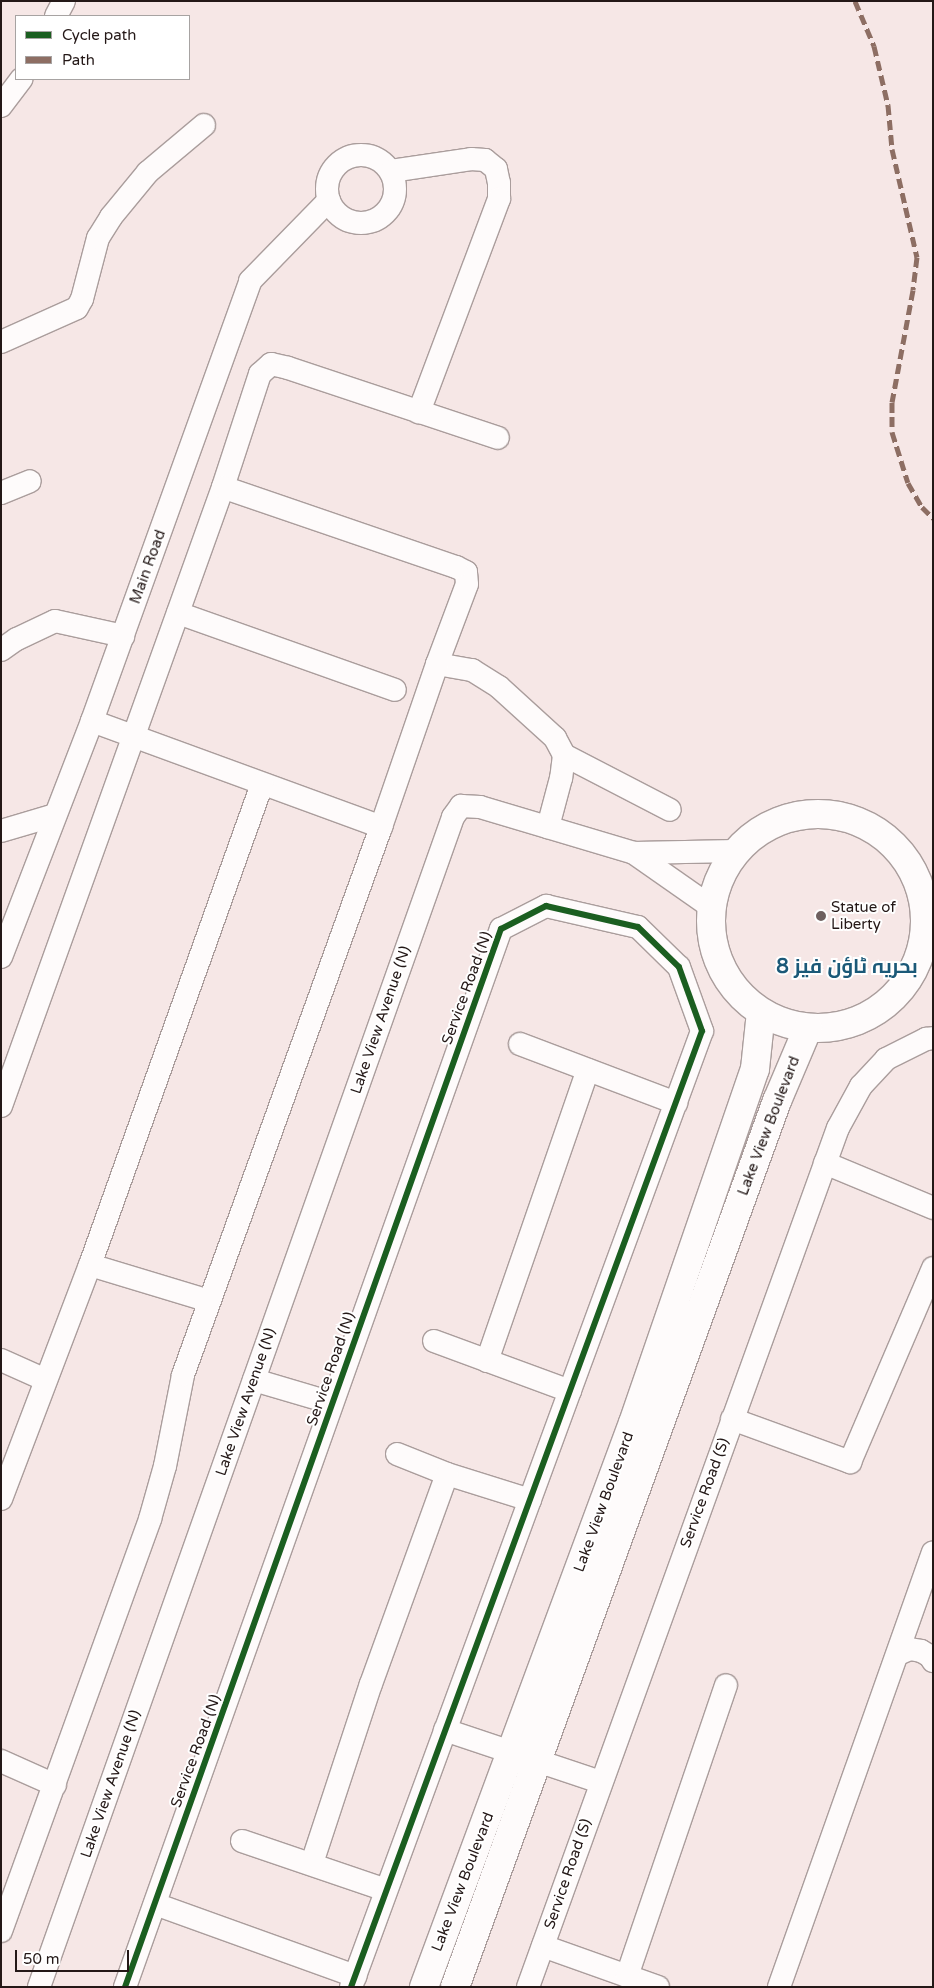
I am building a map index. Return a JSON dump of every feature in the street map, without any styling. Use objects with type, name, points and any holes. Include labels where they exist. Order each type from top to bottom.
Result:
[{"type":"main road","points":[[815,814],[847,817],[870,826],[890,840],[906,858],[929,905],[921,976],[866,1017],[838,1026],[808,1028],[776,1020],[761,1012],[736,989],[721,967],[712,934],[711,908],[716,887],[724,868],[736,851],[754,834],[775,822],[799,815],[815,814]]},
{"type":"main road","name":"Lake View Boulevard","points":[[455,1987],[524,1757],[633,1423],[755,1069],[761,1012]]},
{"type":"main road","name":"Lake View Boulevard","points":[[424,1987],[524,1757],[777,1101],[808,1028]]},
{"type":"street","points":[[57,15],[64,1]]},
{"type":"street","points":[[1,106],[20,80]]},
{"type":"street","points":[[1,342],[77,308],[82,299],[98,238],[111,217],[148,172],[204,125]]},
{"type":"street","points":[[359,155],[372,156],[383,162],[391,172],[395,181],[394,196],[388,210],[380,217],[361,223],[350,221],[334,209],[329,200],[327,188],[330,176],[337,165],[347,158],[359,155]]},
{"type":"street","points":[[391,172],[471,159],[485,160],[496,169],[499,184],[499,199],[419,412]]},
{"type":"street","name":"Main Road","points":[[1,957],[92,721],[250,281],[329,200]]},
{"type":"street","points":[[1,1106],[223,487],[260,374],[271,364],[498,438]]},
{"type":"street","points":[[1,493],[30,481]]},
{"type":"street","points":[[1,1931],[6,1905],[55,1785],[150,1519],[166,1466],[183,1375],[467,584],[466,572],[456,566],[223,487]]},
{"type":"street","points":[[178,614],[394,690]]},
{"type":"street","points":[[1,650],[18,638],[55,621],[123,636]]},
{"type":"street","points":[[437,664],[472,670],[499,687],[555,738],[564,755],[670,810]]},
{"type":"street","points":[[92,721],[380,827]]},
{"type":"street","points":[[564,755],[561,778],[548,828],[634,853],[736,851]]},
{"type":"street","points":[[1,1499],[90,1265],[262,784]]},
{"type":"street","name":"Lake View Avenue (N)","points":[[39,1987],[453,817],[462,806],[480,807],[548,828]]},
{"type":"street","points":[[1,831],[55,815]]},
{"type":"street","points":[[634,853],[711,908]]},
{"type":"street","name":"Service Road (N)","points":[[125,1987],[501,929],[546,906],[638,927],[679,968],[702,1031],[353,1981]]},
{"type":"street","name":"Service Road (S)","points":[[528,1987],[600,1782],[838,1128],[861,1086],[886,1059],[926,1038],[933,1038]]},
{"type":"street","points":[[520,1044],[676,1103]]},
{"type":"street","points":[[487,1360],[588,1070]]},
{"type":"street","points":[[825,1163],[933,1208]]},
{"type":"street","points":[[90,1265],[209,1301]]},
{"type":"street","points":[[732,1419],[850,1462],[933,1268]]},
{"type":"street","points":[[434,1341],[570,1391]]},
{"type":"street","points":[[1,1360],[46,1380]]},
{"type":"street","points":[[254,1380],[332,1403]]},
{"type":"street","points":[[397,1454],[447,1474],[530,1500]]},
{"type":"street","points":[[312,1863],[371,1684],[447,1474]]},
{"type":"street","points":[[779,1987],[933,1552]]},
{"type":"street","points":[[898,1654],[910,1649],[921,1651],[930,1656],[933,1661]]},
{"type":"street","points":[[627,1976],[726,1685]]},
{"type":"street","points":[[445,1730],[600,1782]]},
{"type":"street","points":[[1,1761],[55,1785]]},
{"type":"street","points":[[242,1841],[312,1863],[386,1890]]},
{"type":"street","points":[[155,1904],[353,1981]]},
{"type":"street","points":[[543,1946],[658,1987]]},
{"type":"marked path","points":[[855,1],[874,46],[888,105],[892,149],[917,257],[913,290],[892,402],[892,432],[908,483],[922,507],[933,518]]},
{"type":"cycle path","points":[[125,1987],[501,929],[546,906],[638,927],[679,967],[702,1031],[351,1987]]},
{"type":"place","name":"Statue of Liberty","points":[[821,916]]},
{"type":"district","name":"بحریہ ٹاؤن فیز 8","points":[[847,967]]}]
